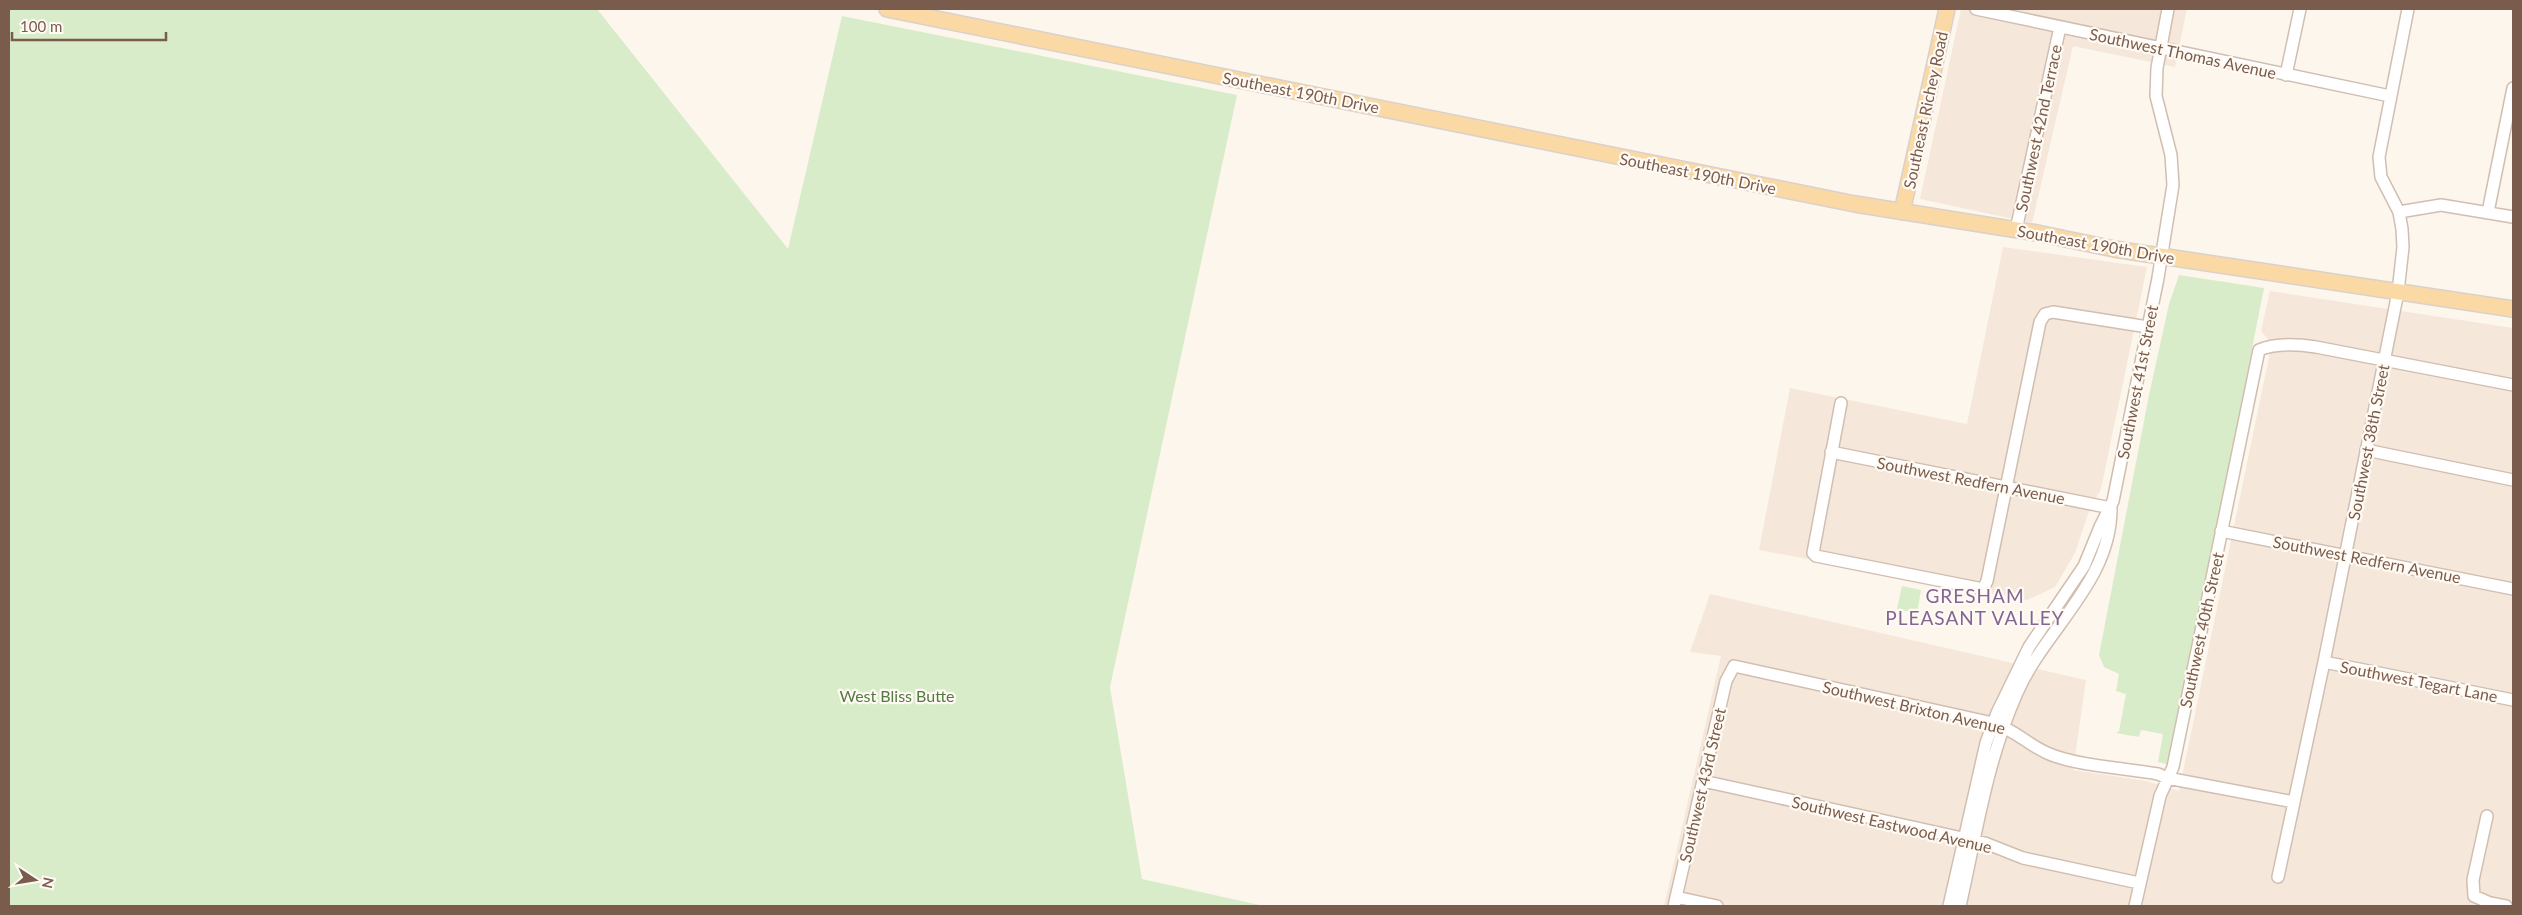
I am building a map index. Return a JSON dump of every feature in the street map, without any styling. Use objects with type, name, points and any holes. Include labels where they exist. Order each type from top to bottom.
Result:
[{"type":"main road","name":"Southeast 190th Drive","points":[[888,9],[1902,212],[2162,256],[2513,309]]},
{"type":"main road","name":"Southeast Richey Road","points":[[1902,212],[1946,9]]},
{"type":"street","name":"Southwest Thomas Avenue","points":[[1976,9],[2390,96]]},
{"type":"street","name":"Southwest 41st Street","points":[[1949,906],[1969,841],[1998,725],[2032,664],[2082,592],[2098,565],[2111,530],[2111,508],[2162,256],[2173,175],[2171,155],[2156,96],[2160,48],[2168,9]]},
{"type":"street","points":[[2286,75],[2300,9]]},
{"type":"street","name":"Southwest 38th Street","points":[[2278,877],[2346,555],[2398,292],[2403,247],[2399,212],[2381,178],[2379,157],[2408,9]]},
{"type":"street","name":"Southwest 42nd Terrace","points":[[2016,230],[2060,27]]},
{"type":"street","points":[[2488,212],[2513,88]]},
{"type":"street","points":[[2399,212],[2441,205],[2513,217]]},
{"type":"street","points":[[1841,403],[1813,553],[1953,584],[1985,588],[2040,322],[2046,314],[2053,312],[2148,327]]},
{"type":"street","name":"Southwest 40th Street","points":[[2135,906],[2160,796],[2173,766],[2259,350],[2266,347],[2295,344],[2385,360]]},
{"type":"street","points":[[2385,360],[2513,386]]},
{"type":"street","points":[[2366,450],[2513,480]]},
{"type":"street","name":"Southwest Redfern Avenue","points":[[1831,452],[2111,508]]},
{"type":"street","name":"Southwest Redfern Avenue","points":[[2221,531],[2513,589]]},
{"type":"street","name":"Southwest Tegart Lane","points":[[2324,662],[2513,700]]},
{"type":"street","name":"Southwest Brixton Avenue","points":[[1734,666],[1998,725],[2038,749],[2060,758],[2158,774],[2167,778],[2294,802]]},
{"type":"street","name":"Southwest 43rd Street","points":[[1675,902],[1726,681],[1734,666]]},
{"type":"street","name":"Southwest Eastwood Avenue","points":[[1703,781],[1985,843],[2023,858],[2140,884]]},
{"type":"street","points":[[2487,816],[2474,880],[2474,896],[2506,906]]},
{"type":"street","name":"Southwest 41st Street","points":[[1960,906],[1969,841]]},
{"type":"street","points":[[1675,902],[1716,906]]},
{"type":"shaded area","points":[[1961,9],[2187,9],[2175,67],[2073,46],[2032,223],[1920,199]]},
{"type":"shaded area","points":[[2003,247],[2147,267],[2101,489],[2088,514],[2075,553],[2055,587],[2027,600],[1759,550],[1790,388],[1967,424]]},
{"type":"shaded area","points":[[2270,291],[2513,328],[2513,906],[1664,906],[1721,656],[1690,652],[1710,594],[2086,680],[2073,770],[2147,781],[2179,791],[2269,357],[2268,339],[2261,331]]},
{"type":"green space","name":"West Bliss Butte","points":[[9,9],[597,9],[788,249],[842,16],[1237,95],[1110,687],[1142,879],[1264,906],[9,906]]},
{"type":"green space","points":[[2179,275],[2264,288],[2170,765],[2158,762],[2163,734],[2141,730],[2139,737],[2116,733],[2119,731],[2126,694],[2116,691],[2119,674],[2104,667],[2099,655],[2149,395],[2169,304]]},
{"type":"green space","points":[[1902,586],[1921,590],[1917,613],[1897,609]]},
{"type":"district","name":"GRESHAM PLEASANT VALLEY","points":[[1975,606]]}]
